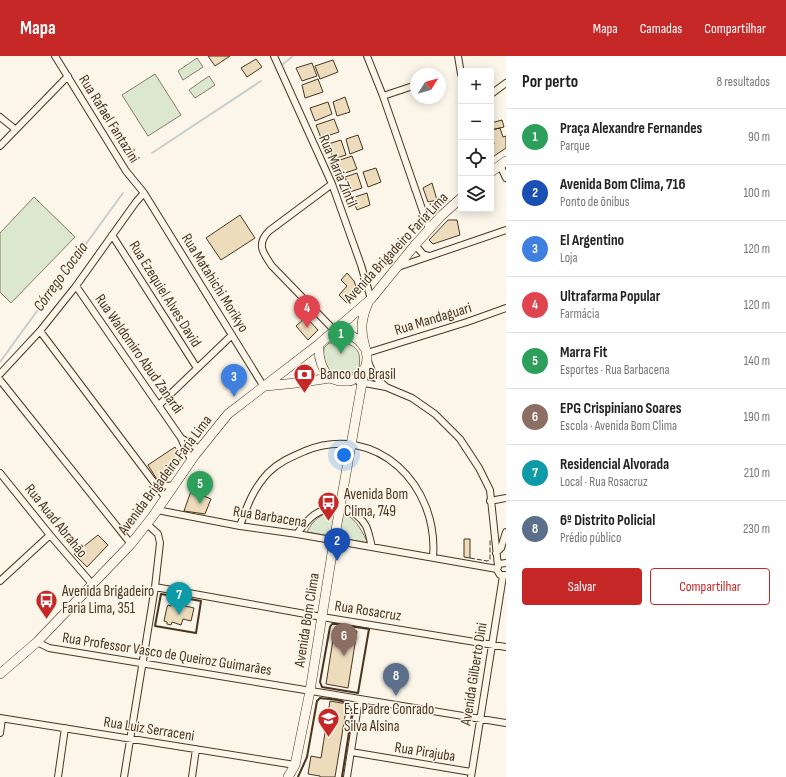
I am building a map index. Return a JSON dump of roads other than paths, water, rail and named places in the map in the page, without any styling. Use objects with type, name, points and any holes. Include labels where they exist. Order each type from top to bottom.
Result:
[{"type":"main road","points":[[494,170],[503,163]]},
{"type":"main road","name":"Avenida Brigadeiro Faria Lima","points":[[0,674],[37,642],[131,544],[158,510],[199,449],[228,414],[320,344],[371,299],[429,229],[458,201]]},
{"type":"main road","name":"Avenida Bom Clima","points":[[288,777],[295,765],[310,691],[364,369],[366,353],[361,331],[361,322],[363,314],[371,299]]},
{"type":"main road","points":[[335,331],[355,337],[366,353]]},
{"type":"main road","points":[[320,344],[319,359],[325,372],[330,378]]},
{"type":"main road","points":[[265,386],[296,384],[330,378],[339,381],[350,381],[358,377],[364,369]]},
{"type":"main road","points":[[350,381],[360,395]]},
{"type":"street","name":"Rua Rafael Fantazini","points":[[55,56],[126,171],[144,193]]},
{"type":"street","name":"Rua Maria Zintil","points":[[274,56],[332,184],[361,265],[371,299]]},
{"type":"street","points":[[367,56],[383,96],[429,229]]},
{"type":"street","points":[[458,56],[460,68]]},
{"type":"street","points":[[0,146],[68,76]]},
{"type":"street","points":[[494,92],[506,83]]},
{"type":"street","points":[[383,96],[410,87]]},
{"type":"street","points":[[0,117],[15,129]]},
{"type":"street","points":[[503,163],[506,178]]},
{"type":"street","points":[[332,184],[269,231],[262,240],[262,245],[265,255],[272,266],[335,331]]},
{"type":"street","points":[[0,374],[40,331],[76,286],[144,193]]},
{"type":"street","name":"Rua Matahichi Morikyo","points":[[144,193],[265,386]]},
{"type":"street","points":[[396,268],[506,230]]},
{"type":"street","name":"Rua Ezequiel Alves David","points":[[112,235],[197,368]]},
{"type":"street","points":[[415,245],[424,254],[429,256]]},
{"type":"street","name":"Rua Waldomiro Abud Zanardi","points":[[76,286],[181,438],[191,460]]},
{"type":"street","name":"Rua Mandaguari","points":[[366,353],[467,322],[506,308]]},
{"type":"street","points":[[40,331],[166,497]]},
{"type":"street","points":[[159,405],[232,335]]},
{"type":"street","points":[[366,353],[374,376],[386,387]]},
{"type":"street","points":[[0,380],[131,544]]},
{"type":"street","points":[[350,381],[386,387],[412,398],[435,414],[460,438],[486,480],[490,490],[498,574],[504,575]]},
{"type":"street","name":"Rua Waldomiro Abud Zanardi","points":[[181,438],[199,449]]},
{"type":"street","points":[[240,526],[249,500],[256,488],[268,473],[284,460],[314,447],[328,445],[351,445],[375,452],[391,460],[412,481],[426,506],[430,520],[434,547],[433,558]]},
{"type":"street","points":[[0,482],[2,474]]},
{"type":"street","name":"Rua Auad Abrahão","points":[[2,474],[50,535],[93,585]]},
{"type":"street","points":[[155,483],[168,486],[174,485]]},
{"type":"street","points":[[490,501],[506,498]]},
{"type":"street","points":[[298,534],[313,515],[327,509],[340,508],[352,512],[365,525],[372,547]]},
{"type":"street","name":"Rua Barbacena","points":[[158,510],[240,526],[298,534],[433,558],[497,567]]},
{"type":"street","points":[[124,777],[155,587],[160,538],[157,532],[147,524]]},
{"type":"street","points":[[496,553],[500,548],[506,532]]},
{"type":"street","points":[[0,581],[50,535]]},
{"type":"street","points":[[497,567],[501,563],[506,563]]},
{"type":"street","name":"Avenida Gilberto Dini","points":[[471,775],[504,575]]},
{"type":"street","name":"Rua Rosacruz","points":[[155,587],[322,617],[506,646]]},
{"type":"street","name":"Rua Professor Vasco de Queiroz Guimarães","points":[[37,642],[49,648],[506,723]]},
{"type":"street","points":[[347,777],[360,699]]},
{"type":"street","points":[[0,733],[1,718]]},
{"type":"street","name":"Rua Luiz Serraceni","points":[[1,718],[295,765]]},
{"type":"street","points":[[58,777],[65,728]]},
{"type":"street","points":[[192,777],[196,750]]},
{"type":"street","name":"Rua Pirajuba","points":[[351,752],[471,775]]},
{"type":"waterway","points":[[283,64],[293,56]]},
{"type":"waterway","name":"Córrego Cocaia","points":[[152,153],[261,81]]},
{"type":"waterway","name":"Córrego Cocaia","points":[[0,362],[123,193]]},
{"type":"place","name":"Ultrafarma Popular","points":[[307,328]]},
{"type":"place","name":"Praça Alexandre Fernandes","points":[[341,354]]},
{"type":"place","name":"Banco do Brasil","points":[[305,394]]},
{"type":"place","name":"El Argentino","points":[[234,397]]},
{"type":"place","name":"Marra Fit","points":[[200,504]]},
{"type":"place","name":"Avenida Bom Clima, 749","points":[[328,522]]},
{"type":"place","name":"Avenida Bom Clima, 716","points":[[337,561]]},
{"type":"place","name":"Residencial Alvorada","points":[[179,615]]},
{"type":"place","name":"Avenida Brigadeiro Faria Lima, 351","points":[[46,620]]},
{"type":"place","name":"EPG Crispiniano Soares","points":[[344,656]]},
{"type":"place","name":"6º Distrito Policial","points":[[396,696]]},
{"type":"place","name":"E.E Padre Conrado Silva Alsina","points":[[329,738]]}]
